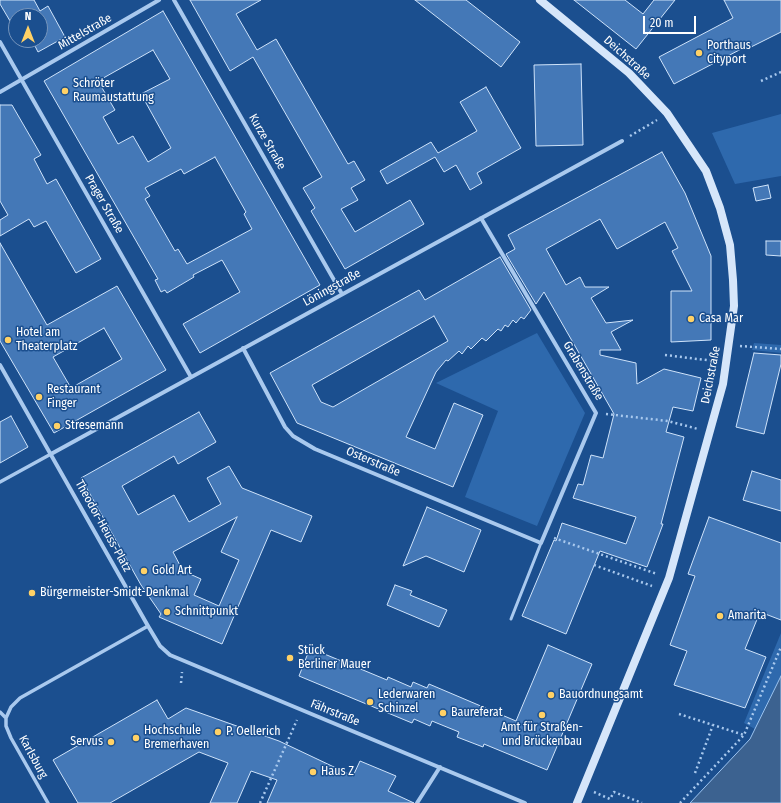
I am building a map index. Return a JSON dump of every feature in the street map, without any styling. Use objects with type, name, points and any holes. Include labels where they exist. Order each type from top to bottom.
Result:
[{"type":"main road","name":"Deichstraße","points":[[540,0],[629,73],[667,113],[706,171],[720,208],[730,245],[734,306],[723,384],[664,591],[577,803]]},
{"type":"street","name":"Mittelstraße","points":[[0,92],[159,0]]},
{"type":"street","name":"Kurze Straße","points":[[174,0],[342,294]]},
{"type":"street","name":"Prager Straße","points":[[0,42],[191,377]]},
{"type":"street","name":"Löningstraße","points":[[51,454],[622,141]]},
{"type":"street","name":"Grabenstraße","points":[[481,218],[596,413],[541,542]]},
{"type":"street","name":"Osterstraße","points":[[243,348],[285,427],[293,436],[315,449],[541,542]]},
{"type":"street","name":"Theodor-Heuss-Platz","points":[[0,365],[148,626]]},
{"type":"street","points":[[0,482],[51,454]]},
{"type":"street","points":[[0,712],[6,718],[11,707],[20,698],[148,626]]},
{"type":"street","name":"Fährstraße","points":[[148,626],[160,646],[170,655],[525,803]]},
{"type":"street","name":"Karlsburg","points":[[6,718],[6,726],[11,738],[48,803]]},
{"type":"street","points":[[417,803],[440,767]]},
{"type":"lane","points":[[510,619],[541,542]]},
{"type":"path","points":[[761,81],[781,72]]},
{"type":"path","points":[[637,132],[654,122]]},
{"type":"path","points":[[729,346],[781,349]]},
{"type":"path","points":[[665,355],[727,362]]},
{"type":"path","points":[[596,413],[668,422],[710,433]]},
{"type":"path","points":[[544,534],[643,569]]},
{"type":"path","points":[[594,564],[664,591]]},
{"type":"path","points":[[680,803],[744,735],[781,647]]},
{"type":"path","points":[[260,803],[301,710]]},
{"type":"path","points":[[679,714],[744,735]]},
{"type":"path","points":[[695,773],[713,724]]},
{"type":"path","points":[[583,788],[610,799],[614,792],[642,803]]},
{"type":"shaded area","points":[[781,114],[781,176],[735,184],[712,133]]},
{"type":"shaded area","points":[[537,333],[585,413],[537,526],[465,497],[498,411],[436,383]]},
{"type":"shaded area","points":[[754,343],[781,345],[781,353],[752,350]]},
{"type":"shaded area","points":[[781,633],[781,676],[755,729],[744,723]]},
{"type":"shaded area","points":[[781,676],[781,803],[690,803],[750,739]]},
{"type":"building","points":[[0,0],[34,0],[38,8],[8,8],[8,18],[0,4]]},
{"type":"building","points":[[190,0],[261,0],[236,14],[257,50],[276,39],[348,164],[354,161],[365,180],[351,188],[358,200],[341,209],[355,232],[410,200],[424,224],[345,269],[311,211],[315,208],[303,188],[322,177],[253,57],[230,71]]},
{"type":"building","points":[[415,0],[466,0],[520,42],[501,67]]},
{"type":"building","points":[[574,0],[625,0],[643,14],[654,0],[675,0],[636,49]]},
{"type":"building","points":[[724,0],[781,0],[781,32],[749,48],[747,46],[674,84],[659,57],[733,18]]},
{"type":"building","points":[[48,6],[65,37],[48,46],[48,8],[45,8]]},
{"type":"building","points":[[163,11],[320,285],[200,353],[183,324],[240,292],[222,260],[193,275],[194,277],[167,293],[165,290],[161,292],[155,280],[158,279],[44,81]],"holes":[[[153,50],[170,79],[141,94],[171,148],[148,162],[133,136],[118,144],[103,117],[115,110],[98,81]],[[215,157],[246,212],[244,214],[252,229],[187,264],[178,249],[175,251],[145,199],[150,196],[145,188],[181,169],[184,174]]]},
{"type":"building","points":[[36,48],[45,48],[38,52]]},
{"type":"building","points":[[581,64],[583,145],[536,146],[534,65]]},
{"type":"building","points":[[486,87],[521,148],[477,173],[482,183],[470,190],[456,165],[444,172],[435,157],[387,184],[380,171],[431,142],[438,153],[477,131],[460,102]]},
{"type":"building","points":[[0,105],[12,105],[41,155],[34,159],[47,184],[56,179],[101,259],[76,273],[46,221],[34,227],[29,219],[0,236],[0,220],[8,215],[0,201]]},
{"type":"building","points":[[662,152],[685,193],[711,256],[711,340],[671,342],[671,291],[692,291],[672,251],[678,248],[665,222],[617,249],[600,219],[546,249],[566,285],[580,277],[585,287],[609,287],[591,298],[606,323],[633,320],[611,332],[621,350],[600,350],[600,355],[636,363],[637,384],[664,369],[701,378],[693,411],[673,407],[666,432],[684,437],[661,524],[663,524],[647,567],[600,551],[566,634],[522,616],[554,540],[556,541],[562,523],[626,544],[636,517],[573,498],[578,484],[583,485],[591,455],[603,458],[614,414],[544,292],[536,304],[506,254],[515,249],[508,235]]},
{"type":"building","points":[[768,185],[771,198],[756,201],[753,188]]},
{"type":"building","points":[[766,241],[781,241],[781,256],[766,255]]},
{"type":"building","points":[[0,243],[47,325],[117,286],[166,370],[54,433],[0,341]],"holes":[[[104,328],[122,359],[71,388],[53,357]]]},
{"type":"building","points":[[500,257],[531,310],[524,319],[521,317],[516,323],[513,320],[508,327],[505,325],[501,331],[498,329],[486,341],[482,338],[471,349],[468,346],[462,354],[459,351],[448,361],[446,360],[436,372],[406,437],[435,449],[454,403],[483,415],[453,487],[297,423],[270,373],[419,290],[425,300]],"holes":[[[434,316],[448,341],[333,407],[321,402],[312,385]]]},
{"type":"building","points":[[754,353],[781,355],[781,364],[764,434],[736,427]]},
{"type":"building","points":[[199,412],[216,442],[178,464],[174,456],[122,486],[138,515],[174,495],[189,522],[221,504],[207,478],[229,466],[242,488],[312,516],[301,542],[271,530],[222,644],[159,617],[161,614],[141,585],[81,478]],"holes":[[[237,517],[221,552],[239,560],[219,606],[194,595],[201,579],[183,571],[173,552]]]},
{"type":"building","points":[[11,416],[28,447],[0,463],[0,422]]},
{"type":"building","points":[[752,471],[781,480],[781,511],[743,500]]},
{"type":"building","points":[[427,507],[481,530],[464,572],[426,556],[403,566]]},
{"type":"building","name":"Amarita","points":[[709,517],[781,543],[781,620],[760,612],[745,649],[766,657],[745,708],[674,685],[687,651],[670,645],[695,576],[688,574]]},
{"type":"building","points":[[395,585],[412,591],[410,595],[447,610],[439,627],[387,605]]},
{"type":"building","points":[[548,645],[592,664],[547,770],[484,744],[483,747],[457,737],[459,732],[432,721],[430,726],[414,719],[412,723],[299,676],[310,648],[387,680],[388,677],[411,687],[413,682],[427,688],[429,684],[516,721]]},
{"type":"building","points":[[157,700],[168,719],[186,708],[279,741],[353,776],[360,761],[396,776],[388,791],[414,803],[267,803],[277,780],[251,771],[237,803],[210,803],[228,763],[199,752],[110,803],[78,803],[53,760]]},
{"type":"place","name":"Porthaus Cityport","points":[[699,53]]},
{"type":"place","name":"Schröter Raumaustattung","points":[[65,91]]},
{"type":"place","name":"Casa Mar","points":[[691,319]]},
{"type":"place","name":"Hotel am Theaterplatz","points":[[8,340]]},
{"type":"place","name":"Restaurant Finger","points":[[39,397]]},
{"type":"place","name":"Stresemann","points":[[57,426]]},
{"type":"place","name":"Gold Art","points":[[144,571]]},
{"type":"place","name":"Bürgermeister-Smidt-Denkmal","points":[[32,593]]},
{"type":"place","name":"Schnittpunkt","points":[[167,612]]},
{"type":"place","name":"Amarita","points":[[720,616]]},
{"type":"place","name":"Stück Berliner Mauer","points":[[290,658]]},
{"type":"place","name":"Bauordnungsamt","points":[[551,695]]},
{"type":"place","name":"Lederwaren Schinzel","points":[[370,702]]},
{"type":"place","name":"Baureferat","points":[[443,713]]},
{"type":"place","name":"Amt für Straßen- und Brückenbau","points":[[542,715]]},
{"type":"place","name":"P. Oellerich","points":[[218,732]]},
{"type":"place","name":"Hochschule Bremerhaven","points":[[136,738]]},
{"type":"place","name":"Servus","points":[[111,742]]},
{"type":"place","name":"Haus Z","points":[[313,772]]}]
